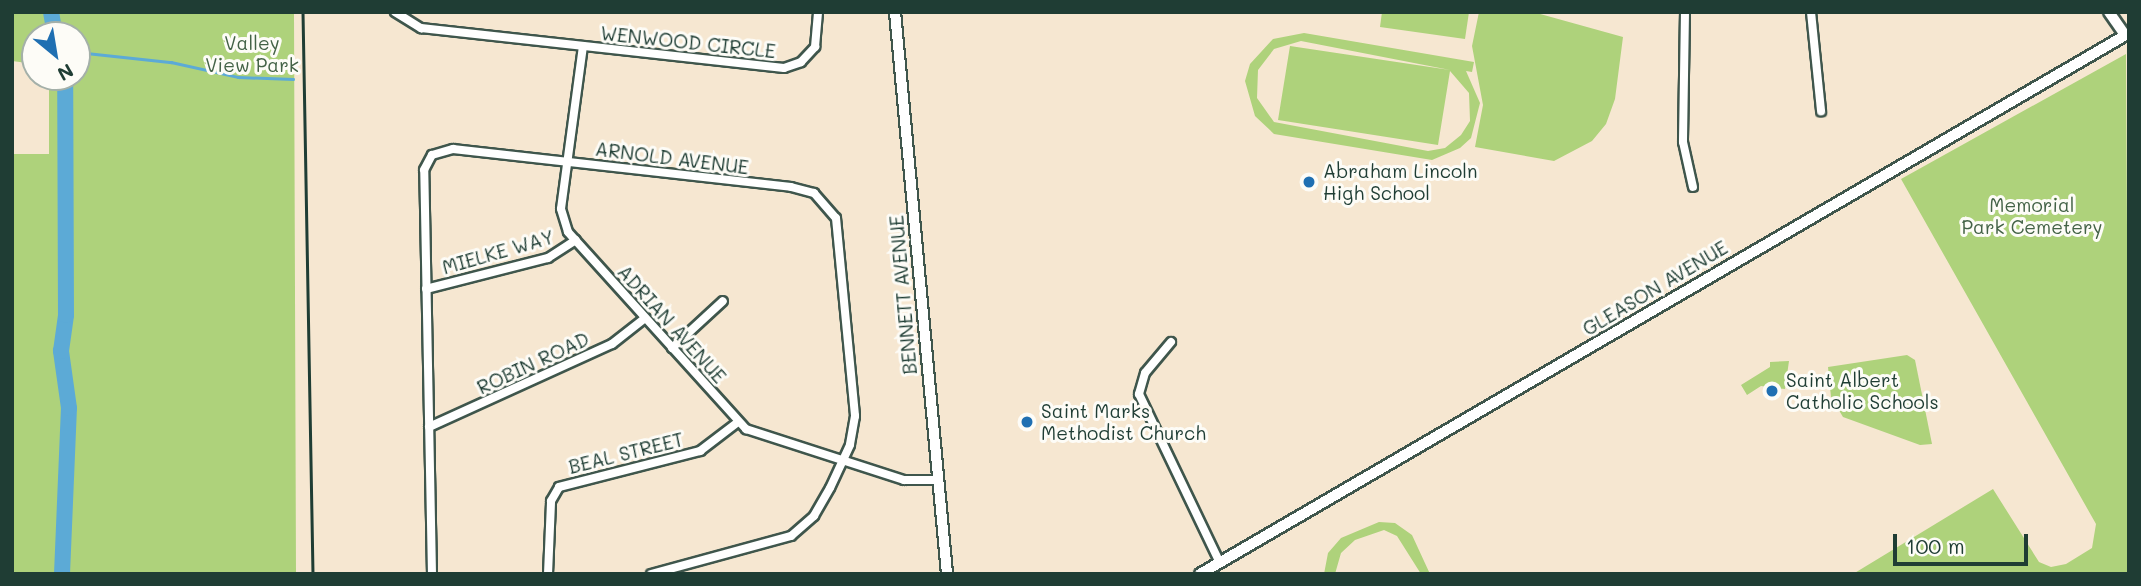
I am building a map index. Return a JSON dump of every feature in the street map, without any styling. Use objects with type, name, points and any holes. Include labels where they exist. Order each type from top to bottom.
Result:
[{"type":"main road","name":"BENNETT AVENUE","points":[[895,12],[947,574]]},
{"type":"street","name":"WENWOOD CIRCLE","points":[[395,12],[421,28],[784,68],[801,62],[815,47],[818,12]]},
{"type":"street","points":[[1685,12],[1683,142],[1693,187]]},
{"type":"street","points":[[1811,12],[1821,111]]},
{"type":"street","points":[[2109,12],[2127,34]]},
{"type":"street","name":"GLEASON AVENUE","points":[[1200,574],[2127,34]]},
{"type":"street","name":"ADRIAN AVENUE","points":[[583,46],[561,214],[576,240],[738,422],[758,435],[904,480],[937,480]]},
{"type":"street","name":"ARNOLD AVENUE","points":[[432,574],[424,170],[432,155],[453,149],[791,187],[825,202],[839,231],[855,416],[843,462],[814,516],[791,536],[651,574]]},
{"type":"street","name":"MIELKE WAY","points":[[426,289],[548,258],[576,240]]},
{"type":"street","points":[[672,348],[723,300]]},
{"type":"street","name":"ROBIN ROAD","points":[[429,428],[612,344],[645,318]]},
{"type":"street","points":[[1171,342],[1145,373],[1139,394],[1220,563]]},
{"type":"street","name":"BEAL STREET","points":[[548,574],[551,500],[559,487],[700,451],[738,422]]},
{"type":"green space","name":"Valley View Park","points":[[12,12],[294,12],[296,574],[12,574],[12,154],[49,154],[49,91],[91,91],[91,21],[21,21],[21,62],[12,61]]},
{"type":"green space","points":[[1382,12],[1469,12],[1465,39],[1380,27]]},
{"type":"green space","points":[[1479,12],[1533,12],[1623,37],[1615,99],[1606,124],[1592,141],[1554,161],[1475,147],[1483,105],[1472,46]]},
{"type":"green space","points":[[1304,33],[1474,62],[1472,72],[1466,71],[1480,103],[1471,138],[1460,148],[1432,160],[1274,134],[1255,116],[1245,81],[1250,64],[1273,39]],"holes":[[[1301,41],[1450,70],[1290,46],[1278,120],[1438,145],[1450,71],[1469,93],[1470,121],[1461,135],[1445,148],[1428,151],[1274,122],[1257,98],[1258,70],[1274,49]]]},
{"type":"green space","name":"Memorial Park Cemetery","points":[[2126,54],[2129,574],[1853,574],[1993,489],[2039,562],[2051,567],[2066,564],[2092,548],[2096,524],[1901,179]]},
{"type":"green space","points":[[1907,355],[1915,360],[1932,444],[1920,445],[1843,417],[1831,397],[1828,367]]},
{"type":"green space","points":[[1789,361],[1785,389],[1761,386],[1747,395],[1741,385],[1770,367],[1770,362]]},
{"type":"green space","points":[[1379,522],[1395,523],[1412,535],[1430,574],[1421,574],[1397,536],[1384,530],[1355,540],[1341,553],[1335,574],[1324,574],[1328,553],[1341,538]]},
{"type":"waterway","points":[[51,12],[53,21]]},
{"type":"waterway","points":[[91,53],[171,62],[238,77],[293,79]]},
{"type":"waterway","points":[[62,574],[69,408],[61,351],[66,315],[65,91]]},
{"type":"railway","points":[[303,12],[313,574]]},
{"type":"place","name":"Abraham Lincoln High School","points":[[1309,182]]},
{"type":"place","name":"Saint Albert Catholic Schools","points":[[1772,391]]},
{"type":"place","name":"Saint Marks Methodist Church","points":[[1027,422]]}]
